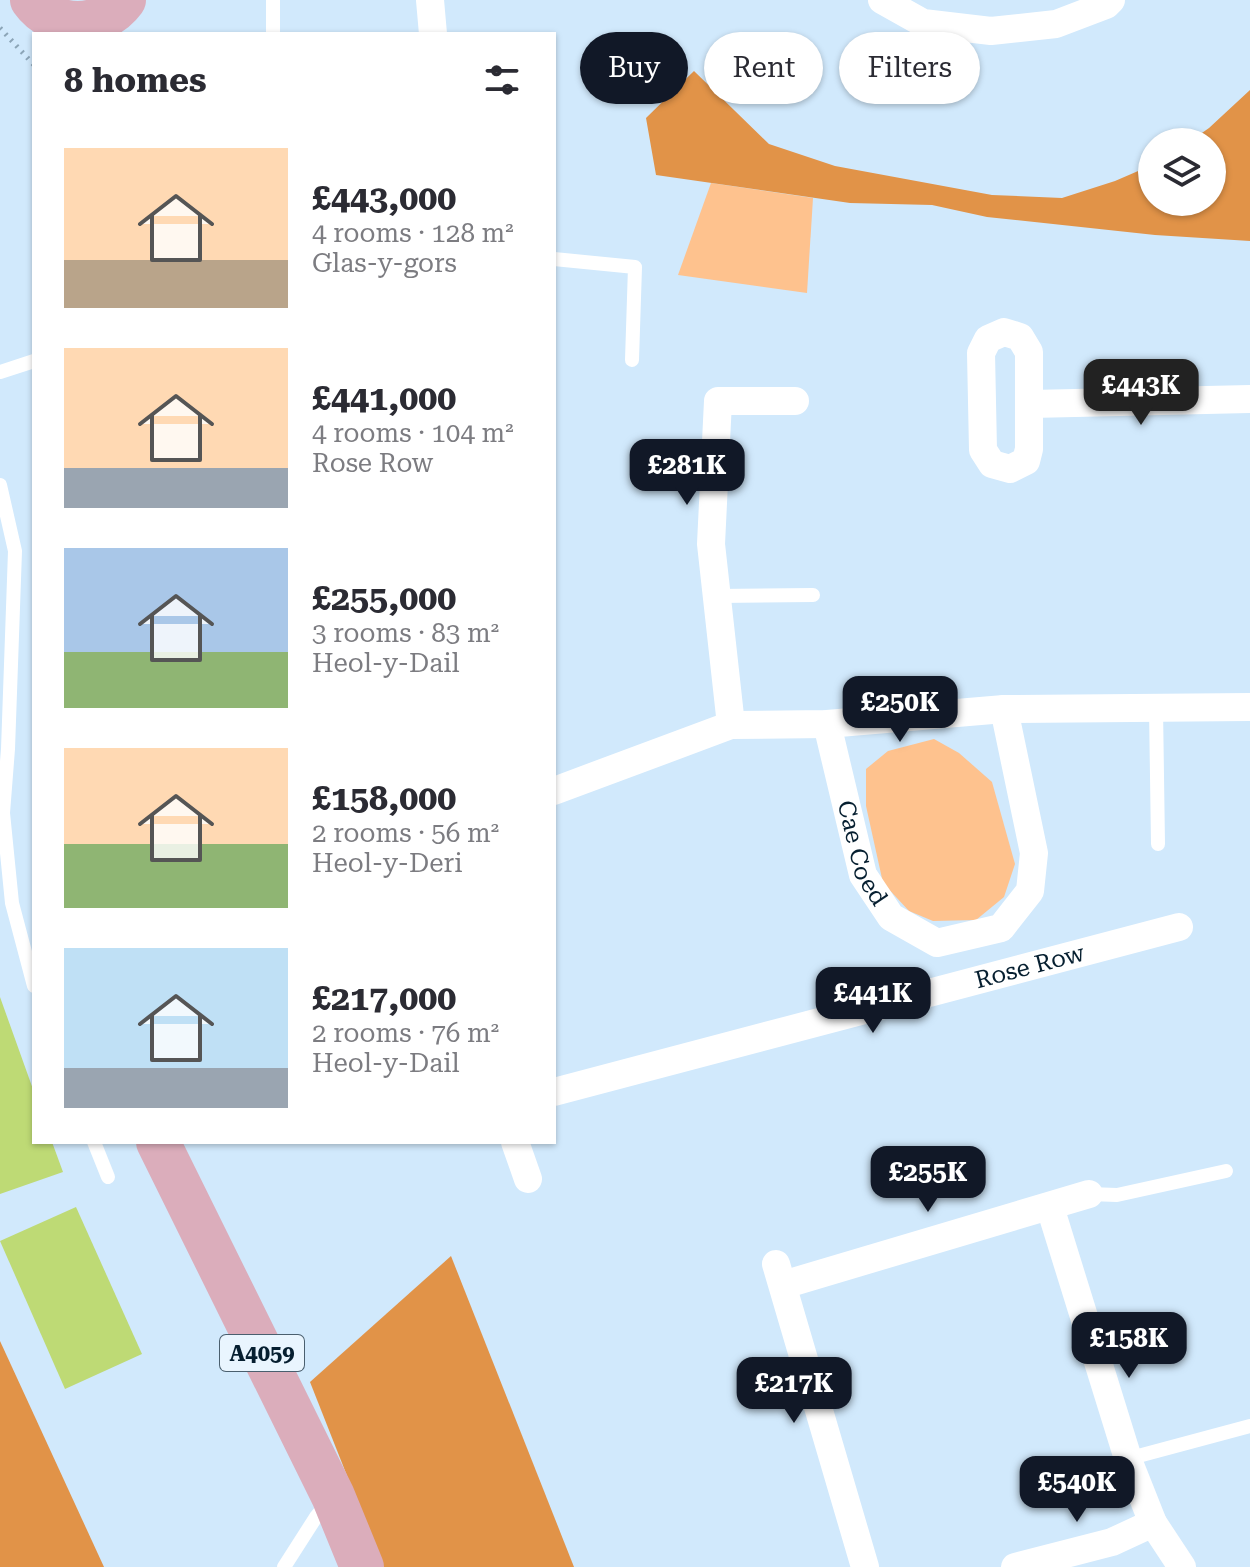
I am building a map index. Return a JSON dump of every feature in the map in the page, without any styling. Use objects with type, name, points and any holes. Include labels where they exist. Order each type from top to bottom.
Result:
[{"type":"main road","points":[[32,0],[51,17],[86,28],[104,18],[124,0]]},
{"type":"main road","name":"A4059","points":[[159,1144],[333,1496],[362,1567]]},
{"type":"street","points":[[430,0],[433,32]]},
{"type":"street","points":[[882,0],[923,23],[991,31],[1056,24],[1106,5],[1111,0]]},
{"type":"street","points":[[1031,404],[1250,399]]},
{"type":"street","points":[[731,725],[711,544],[718,401],[795,401]]},
{"type":"street","points":[[556,790],[731,725],[827,724],[1004,709],[1250,707]]},
{"type":"street","name":"Cae Coed","points":[[827,724],[863,875],[891,917],[937,943],[1001,928],[1030,891],[1034,853],[1004,709]]},
{"type":"street","name":"Rose Row","points":[[556,1091],[1179,927]]},
{"type":"street","points":[[516,1144],[528,1179]]},
{"type":"street","points":[[865,1567],[779,1275],[908,1246],[1089,1194]]},
{"type":"street","points":[[1050,1207],[1127,1459],[1153,1523],[1182,1567]]},
{"type":"street","points":[[1015,1567],[1112,1542],[1153,1523]]},
{"type":"lane","points":[[273,0],[273,32]]},
{"type":"lane","points":[[556,259],[635,267],[632,360]]},
{"type":"lane","points":[[0,372],[32,362]]},
{"type":"lane","points":[[0,485],[15,551],[3,813],[12,903],[32,978]]},
{"type":"lane","points":[[717,596],[813,595]]},
{"type":"lane","points":[[1156,708],[1158,844]]},
{"type":"lane","points":[[95,1144],[108,1177]]},
{"type":"lane","points":[[1089,1194],[1117,1195],[1226,1171]]},
{"type":"lane","points":[[1127,1459],[1250,1426]]},
{"type":"lane","points":[[284,1567],[333,1496]]},
{"type":"path","points":[[0,28],[32,63]]},
{"type":"shaded area","points":[[694,71],[704,81],[704,104],[728,104],[769,144],[835,166],[992,195],[1062,198],[1138,171],[1138,216],[1226,216],[1226,128],[1209,128],[1250,90],[1250,241],[1155,235],[987,217],[932,205],[850,203],[656,175],[646,118],[660,104],[688,104],[688,77]]},
{"type":"shaded area","points":[[711,183],[813,198],[807,293],[678,275]]},
{"type":"shaded area","points":[[934,739],[959,753],[992,782],[1015,864],[1004,897],[976,920],[933,921],[909,911],[883,883],[866,806],[866,769],[888,751]]},
{"type":"shaded area","points":[[451,1256],[574,1567],[383,1567],[310,1382]]},
{"type":"shaded area","points":[[0,1341],[104,1567],[0,1567]]},
{"type":"building","points":[[0,997],[32,1086],[32,1144],[53,1144],[63,1172],[0,1194]]},
{"type":"building","points":[[76,1207],[142,1354],[65,1389],[0,1241]]}]
